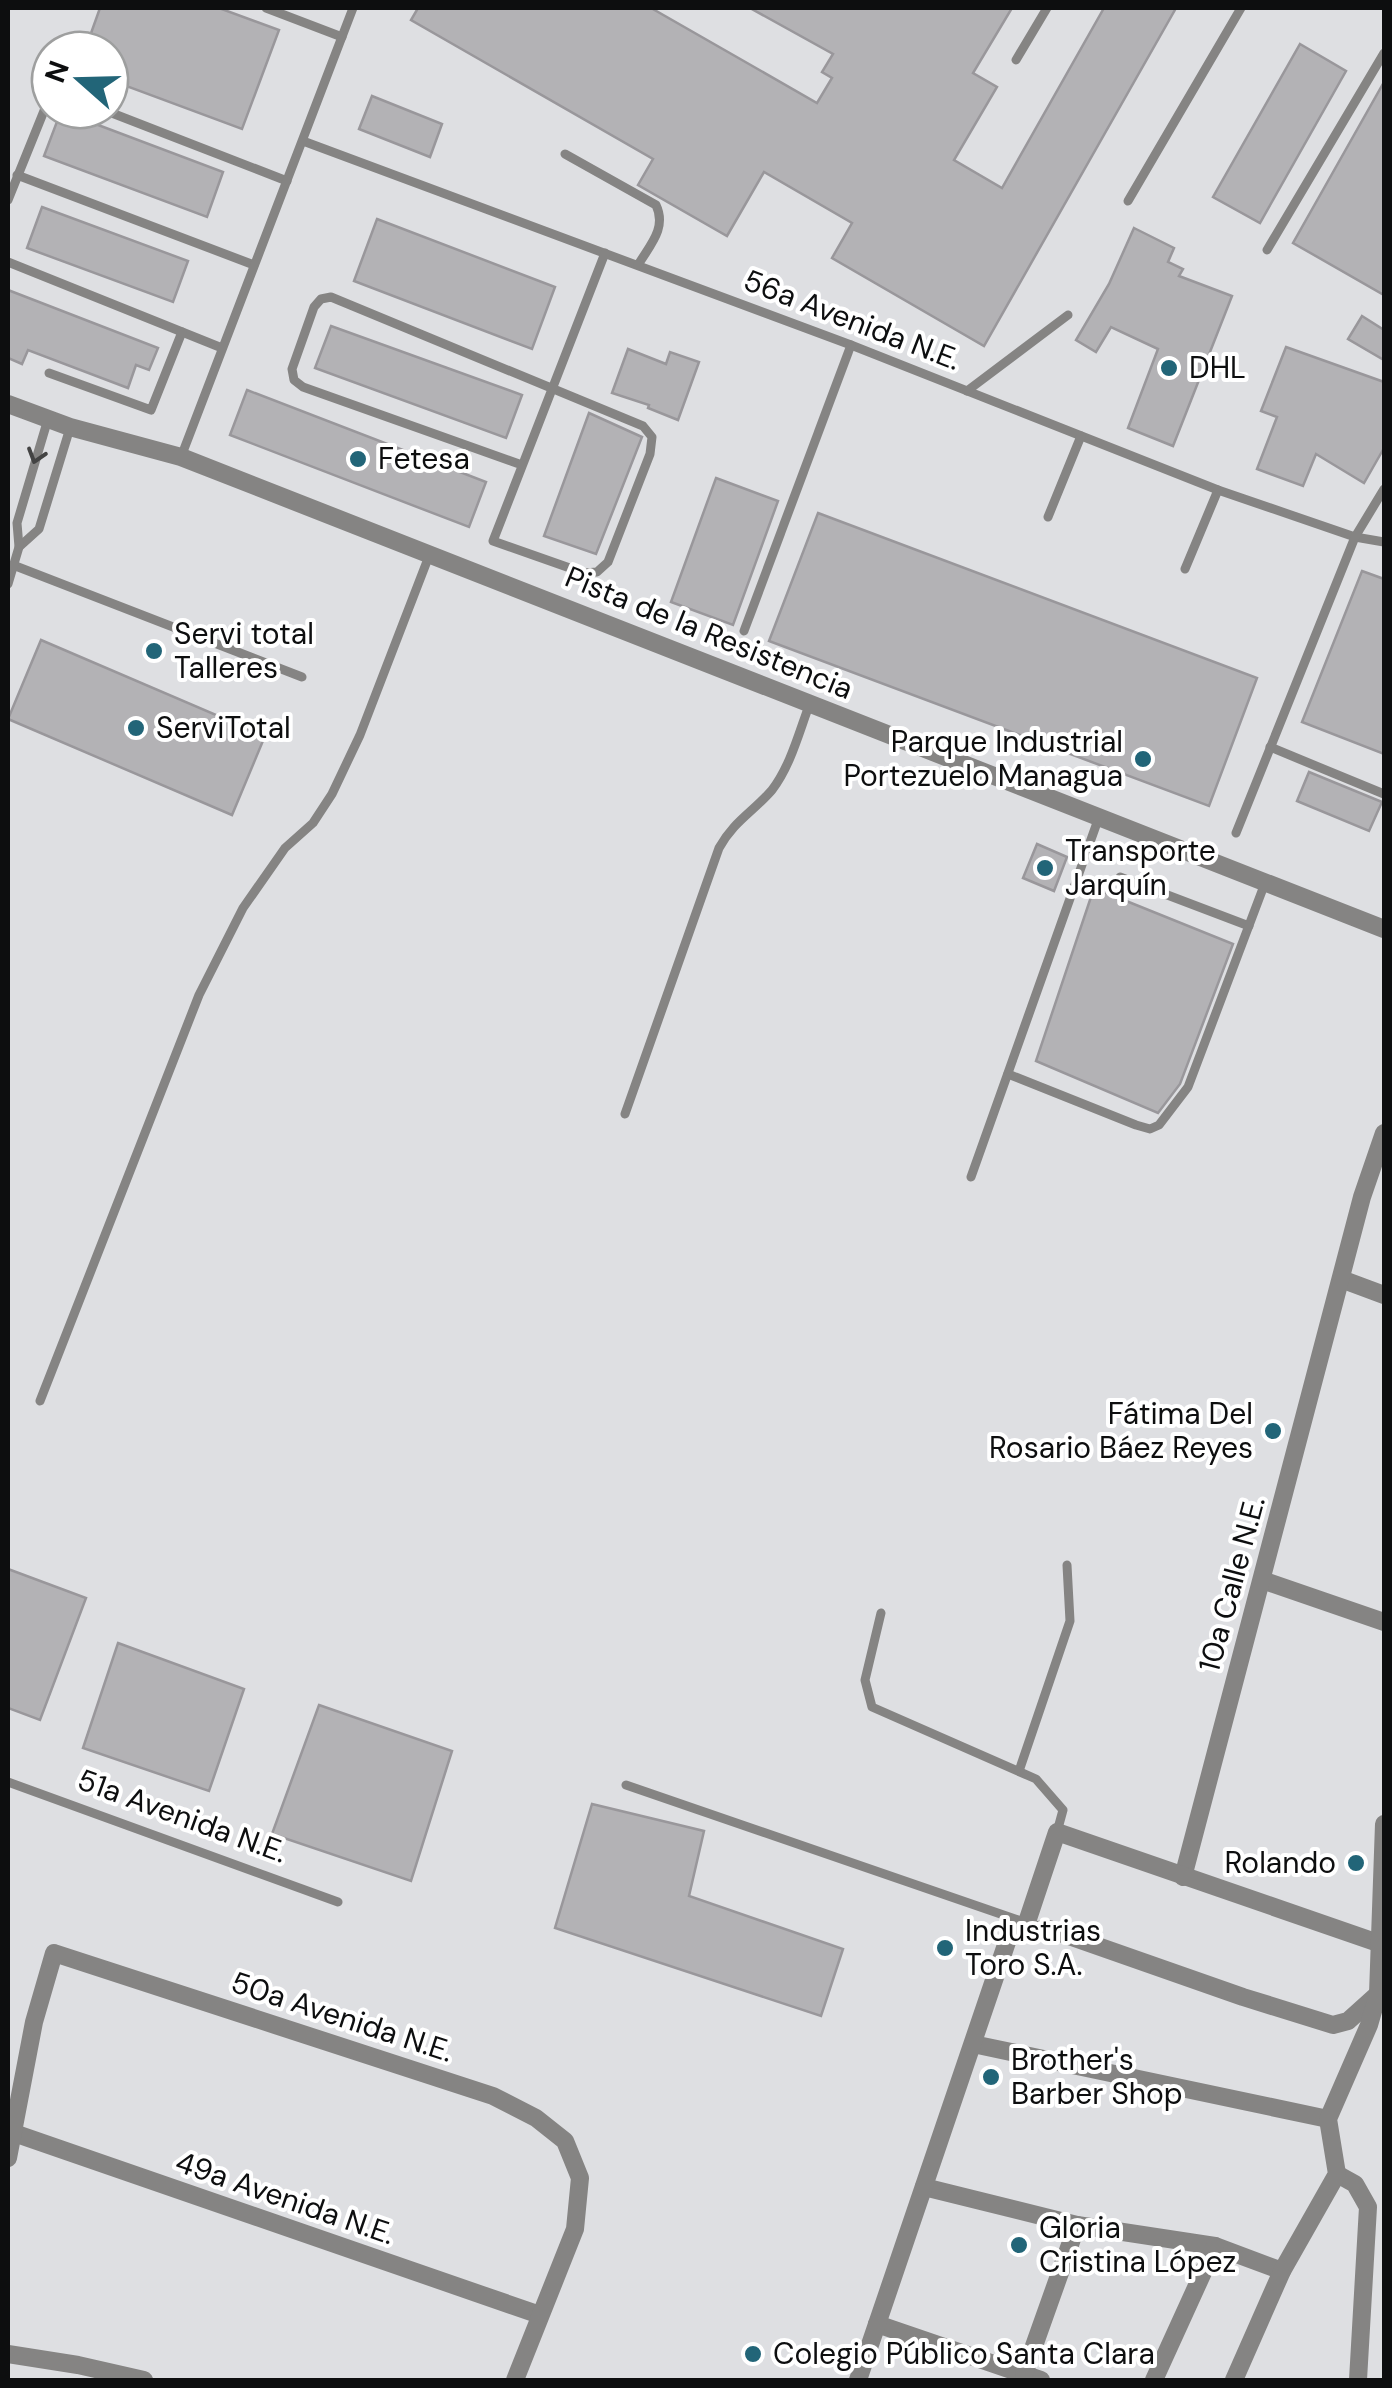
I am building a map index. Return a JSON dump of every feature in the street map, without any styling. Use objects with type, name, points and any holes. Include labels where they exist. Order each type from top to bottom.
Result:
[{"type":"street","name":"Pista de la Resistencia","points":[[8,404],[70,427],[181,456],[1384,929]]},
{"type":"street","name":"10a Calle N.E.","points":[[1184,1877],[1362,1197],[1384,1132]]},
{"type":"street","points":[[1340,1280],[1384,1295]]},
{"type":"street","points":[[1262,1580],[1384,1622]]},
{"type":"street","points":[[1234,2380],[1282,2271],[1337,2174],[1328,2119],[1381,1993],[1384,1824]]},
{"type":"street","points":[[858,2380],[1008,1939],[1025,1927],[1057,1832],[1381,1944]]},
{"type":"street","points":[[1025,1927],[1049,1928],[1242,1998],[1333,2024],[1348,2021],[1381,1993]]},
{"type":"street","name":"50a Avenida N.E.","points":[[12,2132],[34,2022],[54,1952],[493,2096],[536,2118],[564,2141],[580,2178],[575,2228],[540,2315]]},
{"type":"street","points":[[973,2044],[1328,2119]]},
{"type":"street","points":[[8,2158],[12,2132]]},
{"type":"street","name":"49a Avenida N.E.","points":[[12,2132],[540,2315]]},
{"type":"street","points":[[1337,2174],[1355,2184],[1368,2207],[1358,2380]]},
{"type":"street","points":[[924,2187],[1077,2225],[1215,2246],[1282,2271]]},
{"type":"street","points":[[877,2324],[1032,2378],[1077,2225]]},
{"type":"street","points":[[1154,2380],[1215,2246]]},
{"type":"street","points":[[515,2380],[540,2315]]},
{"type":"street","points":[[8,2354],[78,2364],[144,2380]]},
{"type":"lane","points":[[266,8],[342,36]]},
{"type":"lane","points":[[181,456],[353,8]]},
{"type":"lane","points":[[1016,60],[1047,8]]},
{"type":"lane","points":[[1128,201],[1240,8]]},
{"type":"lane","points":[[1267,250],[1384,53]]},
{"type":"lane","points":[[1372,74],[1384,81]]},
{"type":"lane","points":[[130,120],[286,182]]},
{"type":"lane","points":[[8,200],[36,130]]},
{"type":"lane","name":"56a Avenida N.E.","points":[[303,141],[851,345],[1218,490],[1355,537],[1384,542]]},
{"type":"lane","points":[[565,154],[656,205],[662,218],[658,232],[638,265]]},
{"type":"lane","points":[[18,174],[254,264]]},
{"type":"lane","points":[[522,466],[302,387],[294,380],[292,370],[314,307],[331,297],[552,388],[643,426],[652,437],[650,454],[608,562],[597,572],[584,574],[494,540],[552,388],[606,253]]},
{"type":"lane","points":[[8,262],[222,348]]},
{"type":"lane","points":[[968,391],[1068,315]]},
{"type":"lane","points":[[49,372],[152,410],[182,332]]},
{"type":"lane","points":[[744,631],[851,345]]},
{"type":"lane","points":[[20,547],[17,523],[48,419]]},
{"type":"lane","points":[[8,584],[20,547],[39,530],[70,427]]},
{"type":"lane","points":[[1048,517],[1081,436]]},
{"type":"lane","points":[[1236,833],[1355,537],[1384,489]]},
{"type":"lane","points":[[1186,569],[1218,490]]},
{"type":"lane","points":[[40,1401],[199,995],[243,908],[285,848],[313,823],[332,794],[360,735],[430,553]]},
{"type":"lane","points":[[13,565],[302,677]]},
{"type":"lane","points":[[625,1114],[719,848],[730,828],[784,774],[810,703]]},
{"type":"lane","points":[[1270,747],[1384,794]]},
{"type":"lane","points":[[971,1177],[1099,817]]},
{"type":"lane","points":[[1120,877],[1249,926]]},
{"type":"lane","points":[[1008,1074],[1136,1125],[1150,1129],[1160,1125],[1188,1086],[1265,883]]},
{"type":"lane","points":[[1019,1772],[1070,1622],[1068,1565]]},
{"type":"lane","points":[[882,1613],[865,1680],[872,1707],[1036,1779],[1063,1810],[1057,1832]]},
{"type":"lane","name":"51a Avenida N.E.","points":[[8,1782],[338,1902]]},
{"type":"lane","points":[[626,1784],[1025,1927]]},
{"type":"building","points":[[100,8],[219,8],[279,30],[242,129],[130,87],[130,30],[92,30]]},
{"type":"building","points":[[418,8],[651,8],[817,103],[832,78],[822,72],[833,54],[750,8],[1012,8],[973,73],[997,87],[954,160],[1002,188],[1104,8],[1176,8],[984,346],[832,258],[852,223],[764,172],[727,236],[638,185],[653,159],[411,20]]},
{"type":"building","points":[[1300,44],[1346,71],[1260,223],[1213,197]]},
{"type":"building","points":[[1384,82],[1384,295],[1293,243]]},
{"type":"building","points":[[372,96],[442,124],[430,157],[359,129]]},
{"type":"building","points":[[54,130],[111,130],[223,172],[207,217],[44,156]]},
{"type":"building","points":[[42,207],[188,261],[173,302],[27,248]]},
{"type":"building","points":[[377,219],[555,287],[532,349],[354,281]]},
{"type":"building","points":[[1134,228],[1174,248],[1168,262],[1183,269],[1179,276],[1232,296],[1173,446],[1128,428],[1158,349],[1111,327],[1096,352],[1076,340],[1109,284]]},
{"type":"building","points":[[8,290],[158,348],[149,370],[136,365],[128,388],[28,350],[22,364],[8,358]]},
{"type":"building","points":[[1362,316],[1384,330],[1384,360],[1348,339]]},
{"type":"building","points":[[331,326],[522,395],[506,438],[315,368]]},
{"type":"building","points":[[1286,347],[1384,382],[1384,448],[1364,483],[1316,454],[1303,486],[1257,469],[1277,417],[1261,411]]},
{"type":"building","points":[[628,349],[666,364],[670,352],[699,362],[678,420],[612,393]]},
{"type":"building","name":"Fetesa","points":[[247,390],[486,482],[469,527],[230,435]]},
{"type":"building","points":[[589,413],[642,437],[596,554],[544,536]]},
{"type":"building","points":[[716,478],[778,501],[733,625],[671,602]]},
{"type":"building","points":[[818,513],[1257,678],[1209,806],[769,641]]},
{"type":"building","points":[[1362,571],[1384,579],[1384,754],[1302,722]]},
{"type":"building","name":"ServiTotal","points":[[41,640],[265,736],[232,815],[8,719]]},
{"type":"building","points":[[1309,772],[1382,802],[1369,831],[1297,801]]},
{"type":"building","name":"Transporte Jarquín","points":[[1037,844],[1067,857],[1054,891],[1023,878]]},
{"type":"building","points":[[1094,888],[1233,944],[1180,1084],[1158,1113],[1036,1061]]},
{"type":"building","points":[[8,1569],[86,1598],[40,1720],[8,1708]]},
{"type":"building","points":[[118,1643],[244,1689],[209,1791],[83,1748]]},
{"type":"building","points":[[319,1705],[452,1751],[411,1881],[272,1834]]},
{"type":"building","points":[[592,1804],[704,1831],[689,1896],[843,1949],[821,2016],[555,1928]]},
{"type":"place","name":"DHL","points":[[1169,368]]},
{"type":"place","name":"Fetesa","points":[[358,459]]},
{"type":"place","name":"Servi total Talleres","points":[[154,651]]},
{"type":"place","name":"ServiTotal","points":[[136,728]]},
{"type":"place","name":"Parque Industrial Portezuelo Managua","points":[[1143,759]]},
{"type":"place","name":"Transporte Jarquín","points":[[1045,868]]},
{"type":"place","name":"Fátima Del Rosario Báez Reyes","points":[[1273,1431]]},
{"type":"place","name":"Rolando","points":[[1356,1863]]},
{"type":"place","name":"Industrias Toro S.A.","points":[[945,1948]]},
{"type":"place","name":"Brother's Barber Shop","points":[[991,2077]]},
{"type":"place","name":"Gloria Cristina López","points":[[1019,2245]]},
{"type":"place","name":"Colegio Público Santa Clara","points":[[753,2354]]}]
